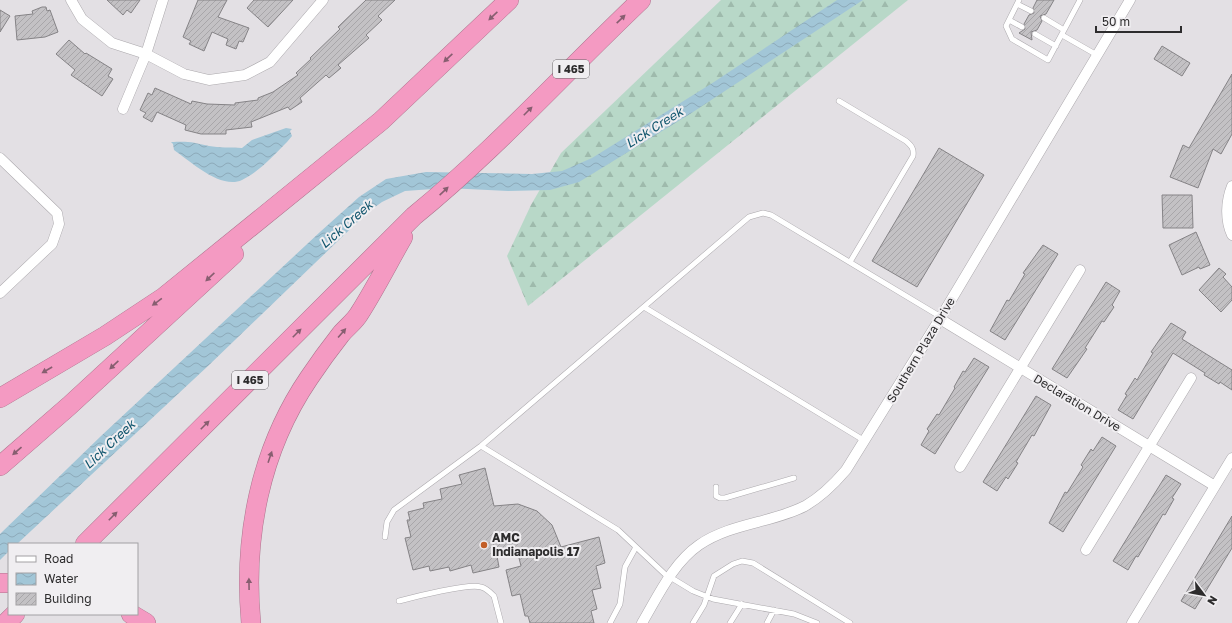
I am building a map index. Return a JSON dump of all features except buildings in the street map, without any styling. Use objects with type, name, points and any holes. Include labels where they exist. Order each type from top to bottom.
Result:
[{"type":"highway","points":[[0,398],[148,309],[381,121],[509,0]]},
{"type":"highway","name":"I 465","points":[[86,543],[414,216],[438,197],[501,138],[641,0]]},
{"type":"highway","points":[[0,466],[75,401],[340,154]]},
{"type":"highway","points":[[251,623],[249,563],[253,522],[263,479],[279,434],[297,397],[315,368],[358,316],[414,216]]},
{"type":"highway","points":[[6,623],[14,615]]},
{"type":"highway","points":[[133,615],[146,623]]},
{"type":"street","points":[[71,0],[82,19],[112,43],[146,54],[184,74],[209,80],[245,75],[270,62],[323,0]]},
{"type":"street","points":[[123,109],[146,54],[164,0]]},
{"type":"street","name":"Southern Plaza Drive","points":[[642,623],[670,578],[691,551],[723,532],[798,509],[816,499],[838,480],[865,441],[941,318],[1130,0]]},
{"type":"street","points":[[0,158],[57,213],[59,224],[52,244],[0,293]]},
{"type":"street","points":[[1232,186],[1227,206],[1232,235]]},
{"type":"street","points":[[960,466],[1080,270]]},
{"type":"street","name":"Declaration Drive","points":[[941,318],[1020,368],[1215,486]]},
{"type":"street","points":[[1086,550],[1191,378]]},
{"type":"street","points":[[1132,623],[1232,458]]},
{"type":"lane","points":[[1031,11],[1018,2],[1006,26],[1012,39],[1048,60],[1080,0]]},
{"type":"lane","points":[[1044,18],[1064,30]]},
{"type":"lane","points":[[1009,20],[1022,27]]},
{"type":"lane","points":[[1035,34],[1056,46]]},
{"type":"lane","points":[[1062,35],[1097,55]]},
{"type":"lane","points":[[839,100],[906,141],[911,145],[914,151],[913,156],[850,262]]},
{"type":"lane","points":[[385,537],[386,522],[394,510],[481,446],[749,217],[756,214],[763,213],[771,215],[941,318]]},
{"type":"lane","points":[[644,307],[865,441]]},
{"type":"lane","points":[[481,446],[618,530],[670,578],[693,591],[708,597],[800,615],[817,623]]},
{"type":"lane","points":[[716,488],[716,496],[725,498],[794,478]]},
{"type":"lane","points":[[610,623],[620,604],[626,567],[636,546]]},
{"type":"lane","points":[[693,623],[708,597],[712,581],[719,571],[733,564],[747,562],[850,623]]},
{"type":"lane","points":[[399,601],[435,592],[481,587],[494,596],[501,623]]},
{"type":"lane","points":[[730,623],[742,604]]},
{"type":"lane","points":[[767,623],[774,610]]},
{"type":"green space","points":[[721,0],[908,0],[528,306],[507,256],[531,205],[561,153]]},
{"type":"water","name":"Lick Creek","points":[[837,0],[863,0],[690,114],[579,182],[550,190],[508,191],[447,188],[405,191],[382,202],[368,212],[208,366],[18,543],[8,543],[8,552],[0,560],[0,534],[101,436],[359,197],[386,179],[426,172],[532,174],[562,171],[592,158],[714,82]]},
{"type":"water","points":[[286,128],[292,129],[290,131],[292,136],[287,142],[254,173],[242,180],[234,182],[215,178],[206,173],[174,150],[171,142],[186,142],[213,147],[242,148],[252,140]]},
{"type":"place","name":"AMC Indianapolis 17","points":[[484,545]]}]
